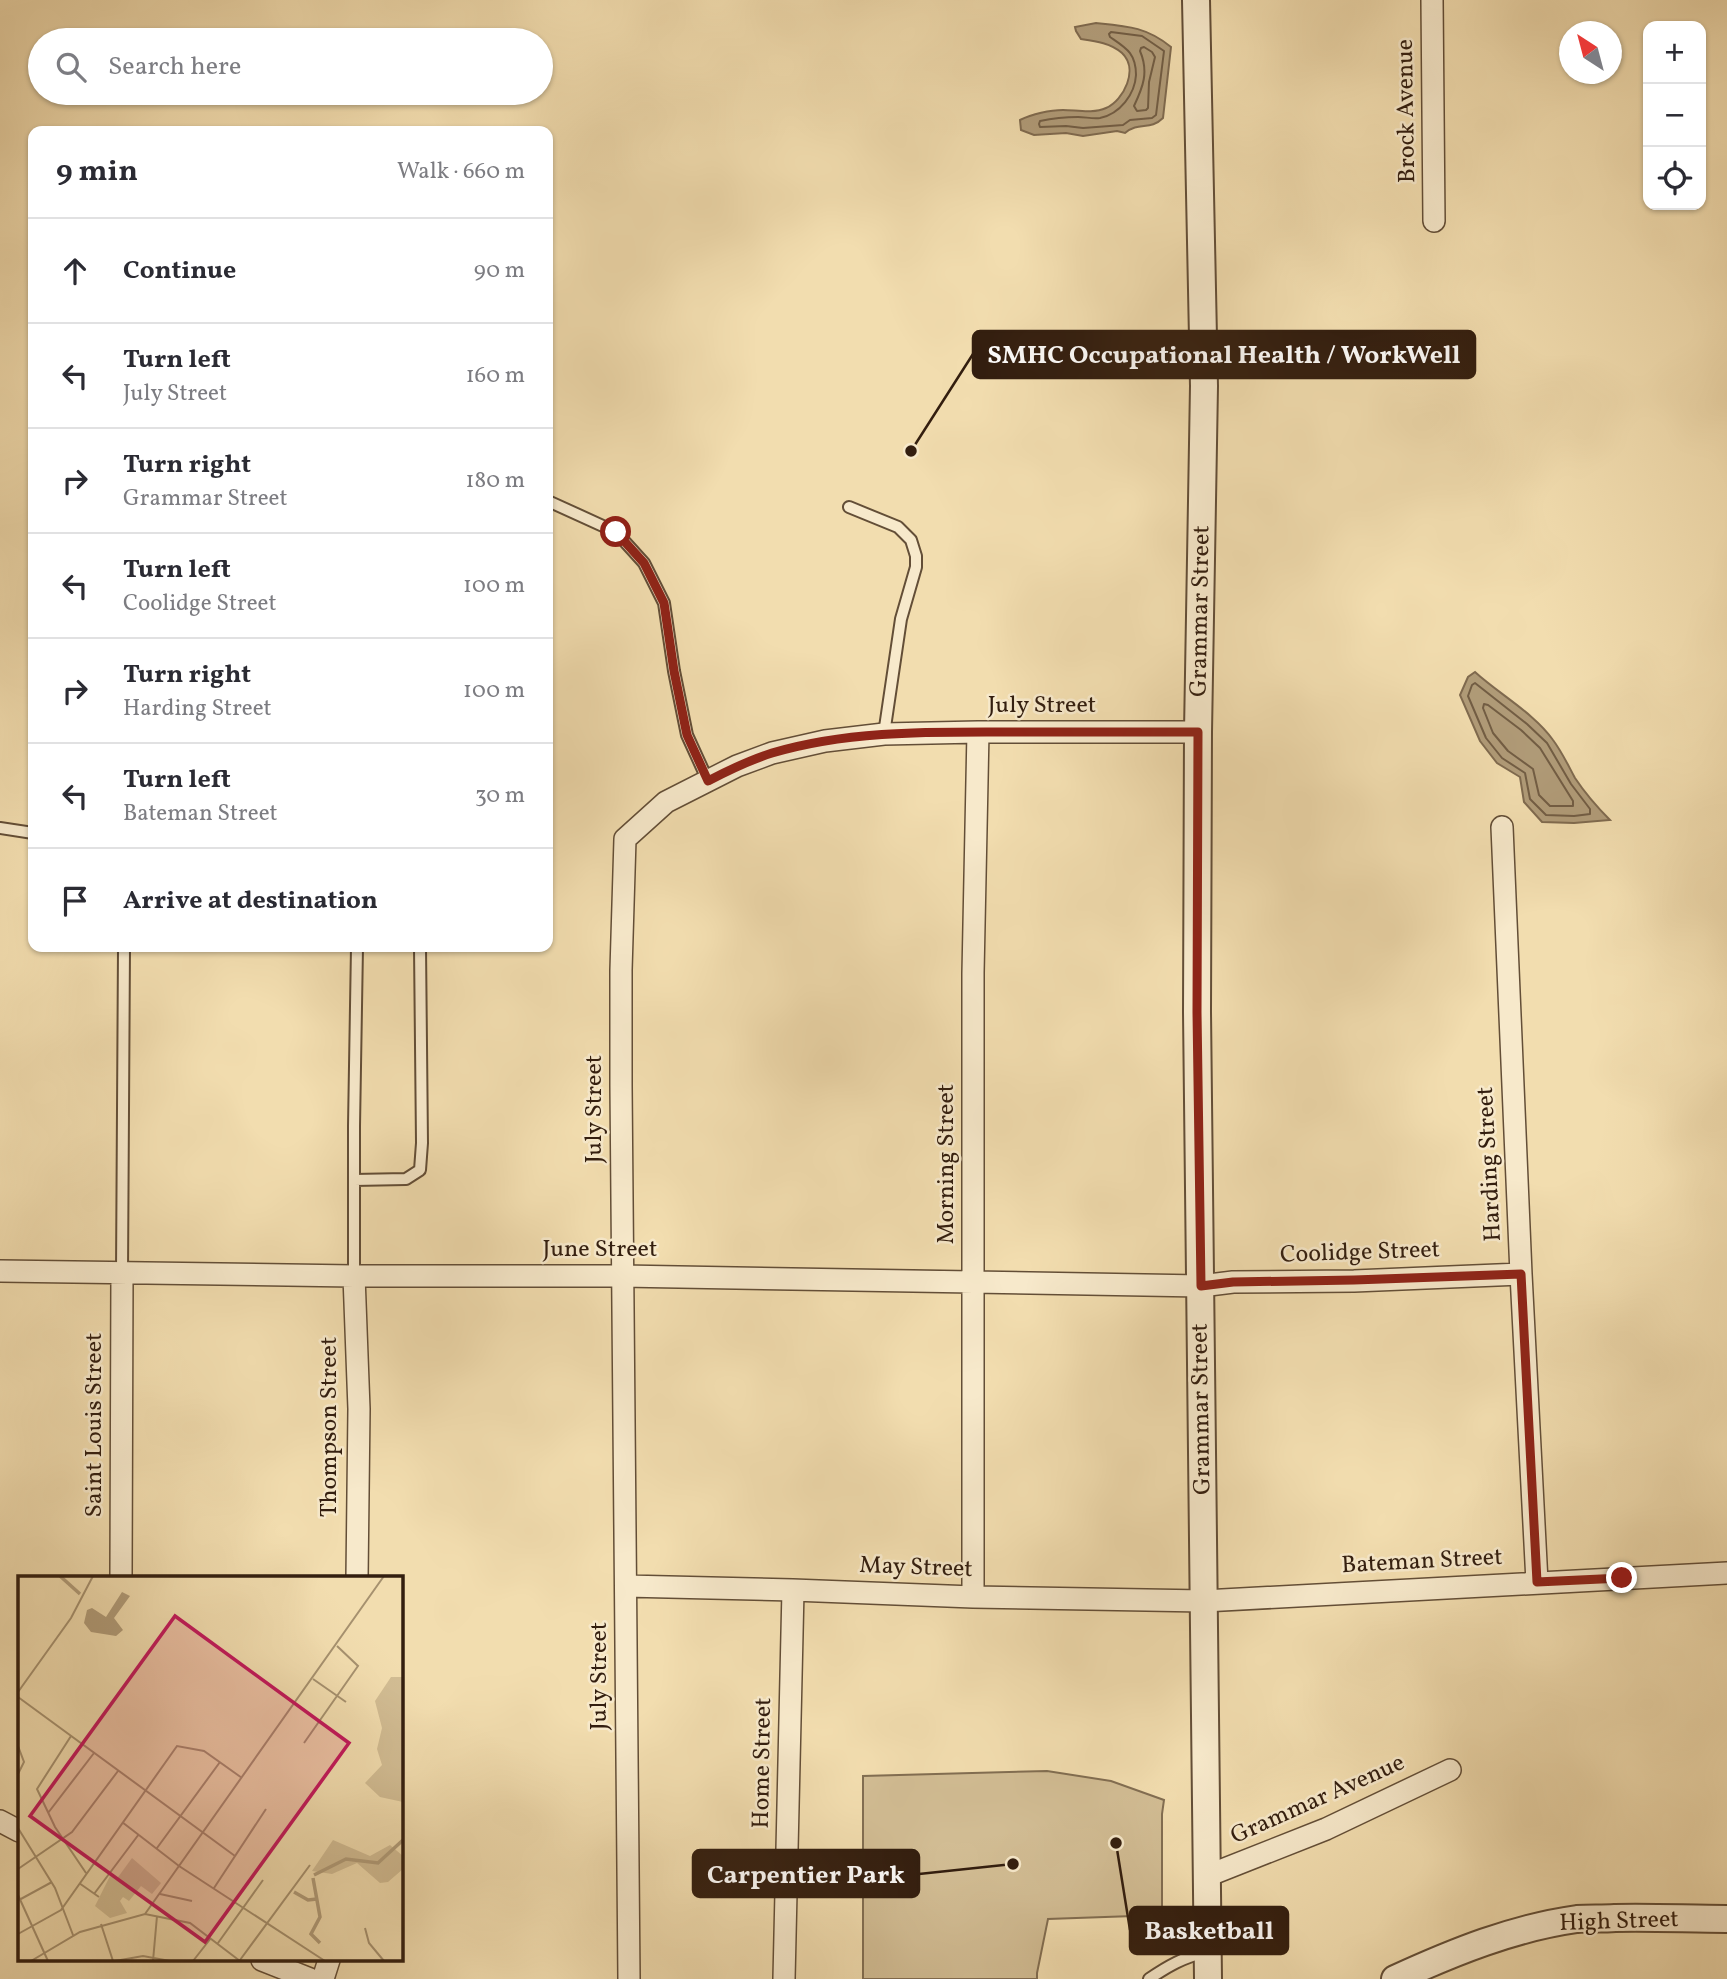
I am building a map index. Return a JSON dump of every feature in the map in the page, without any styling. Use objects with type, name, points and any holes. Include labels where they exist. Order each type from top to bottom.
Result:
[{"type":"street","name":"Grammar Street","points":[[1196,0],[1204,386],[1198,732],[1197,1012],[1208,1979]]},
{"type":"street","name":"Brock Avenue","points":[[1432,0],[1434,221]]},
{"type":"street","name":"Morning Street","points":[[973,1597],[973,948],[978,732]]},
{"type":"street","name":"July Street","points":[[629,1979],[622,1276],[621,970],[625,839],[666,802],[737,766],[772,753],[825,741],[884,734],[1198,732]]},
{"type":"street","name":"Harding Street","points":[[1502,827],[1537,1582]]},
{"type":"street","name":"June Street","points":[[0,1271],[354,1276],[622,1276],[1201,1286]]},
{"type":"street","name":"Saint Louis Street","points":[[121,1576],[122,1272]]},
{"type":"street","name":"Coolidge Street","points":[[1201,1286],[1233,1282],[1521,1274]]},
{"type":"street","name":"Thompson Street","points":[[354,1276],[359,1409],[356,1576]]},
{"type":"street","name":"Bateman Street","points":[[1204,1601],[1727,1573]]},
{"type":"street","name":"May Street","points":[[626,1586],[1204,1601]]},
{"type":"street","name":"Home Street","points":[[785,1979],[793,1590]]},
{"type":"street","name":"Grammar Avenue","points":[[1207,1876],[1326,1829],[1450,1770]]},
{"type":"street","points":[[0,1821],[18,1831]]},
{"type":"street","name":"High Street","points":[[1395,1979],[1485,1941],[1548,1924],[1578,1919],[1727,1919]]},
{"type":"street","points":[[267,1962],[310,1979]]},
{"type":"street","points":[[323,1979],[328,1962]]},
{"type":"lane","points":[[553,502],[616,532],[644,563],[664,603],[687,735],[708,781]]},
{"type":"lane","points":[[849,507],[898,527],[911,540],[916,556],[916,567],[901,620],[884,734]]},
{"type":"lane","points":[[0,828],[28,832]]},
{"type":"lane","points":[[122,1272],[124,952]]},
{"type":"lane","points":[[354,1276],[357,952]]},
{"type":"lane","points":[[354,1180],[406,1179],[420,1170],[420,952]]},
{"type":"lane","points":[[1145,1977],[1187,1957],[1208,1952]]},
{"type":"shaded area","points":[[1047,1771],[1111,1781],[1164,1800],[1162,1915],[1048,1919],[1037,1979],[863,1979],[863,1776]]},
{"type":"water","points":[[1096,23],[1145,31],[1171,47],[1163,118],[1154,124],[1135,127],[1125,133],[1117,131],[1083,136],[1066,133],[1034,135],[1021,130],[1020,120],[1035,114],[1063,110],[1101,110],[1113,104],[1123,91],[1127,84],[1129,67],[1122,53],[1108,45],[1081,39],[1076,31],[1075,27]]},
{"type":"water","points":[[1475,672],[1527,713],[1545,731],[1579,784],[1610,820],[1542,822],[1524,802],[1520,777],[1497,763],[1480,741],[1460,695],[1468,677]]},
{"type":"place","name":"SMHC Occupational Health / WorkWell","points":[[911,451]]},
{"type":"place","name":"Basketball","points":[[1116,1843]]},
{"type":"place","name":"Carpentier Park","points":[[1013,1864]]},
{"type":"route","points":[[616,532],[644,563],[664,603],[687,735],[708,781],[737,766],[772,753],[825,741],[884,734],[1198,732],[1197,1012],[1201,1286],[1233,1282],[1521,1274],[1537,1582],[1622,1578]]}]
